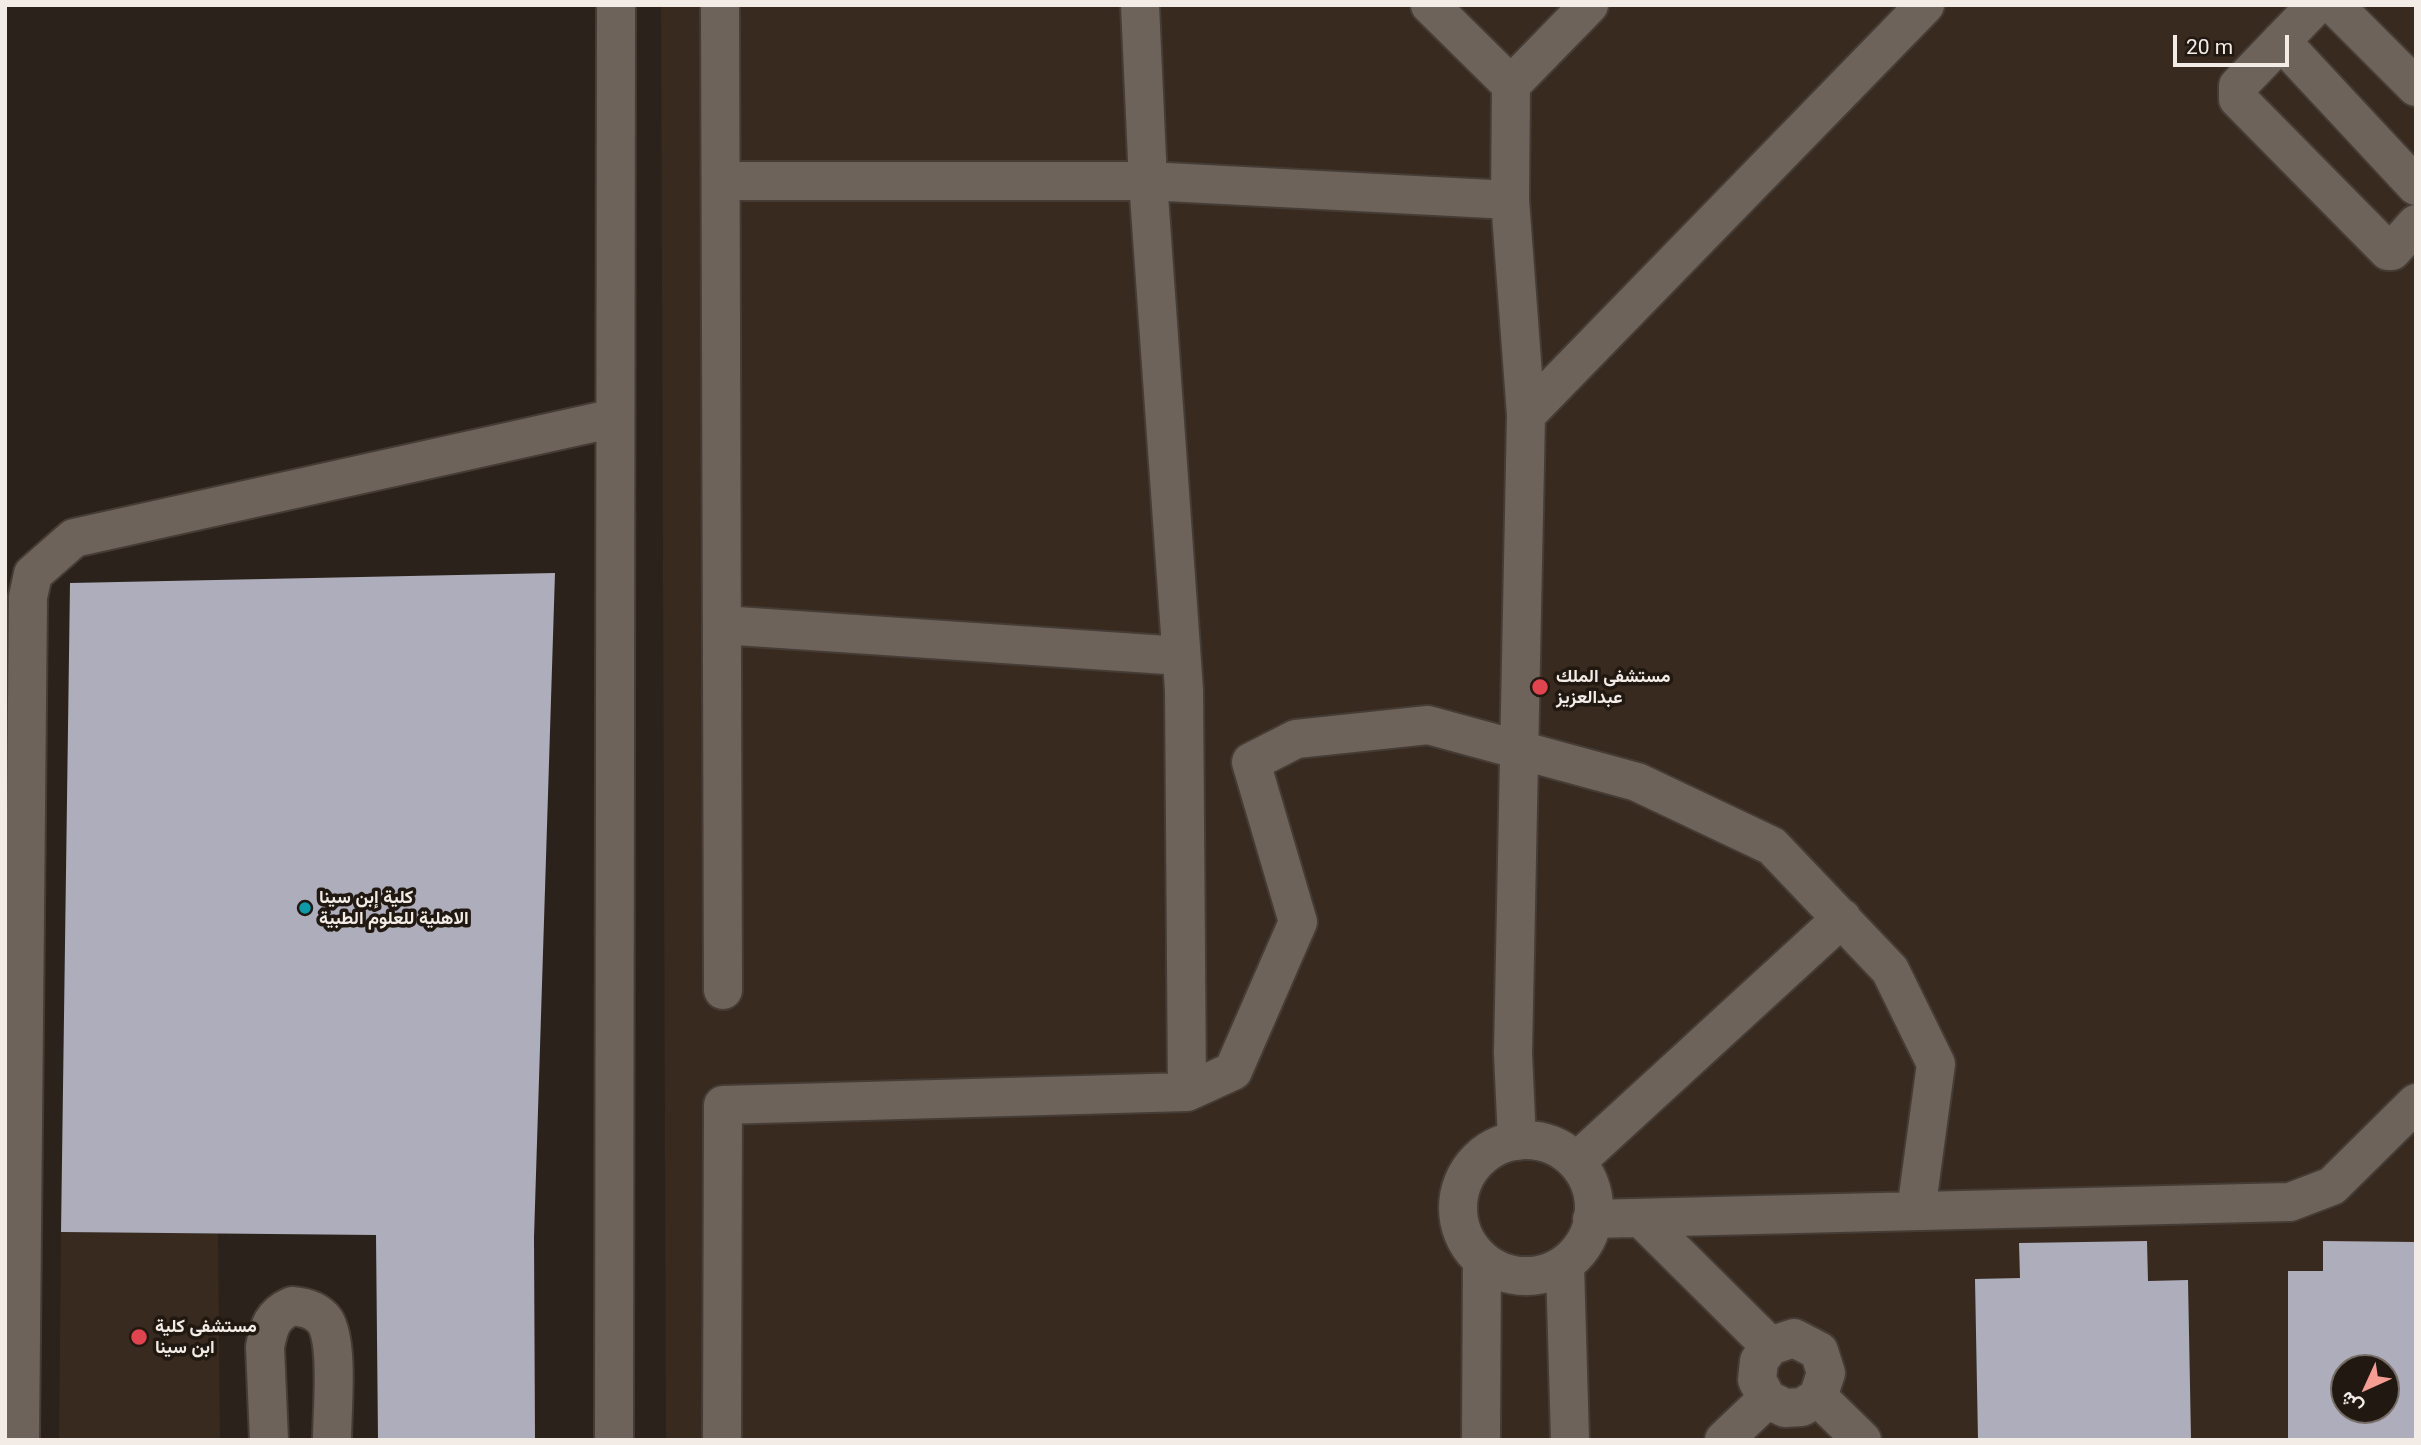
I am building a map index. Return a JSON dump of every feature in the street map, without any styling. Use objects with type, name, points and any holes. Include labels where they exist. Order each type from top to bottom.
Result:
[{"type":"street","points":[[614,1440],[616,5]]},
{"type":"street","points":[[720,5],[723,990]]},
{"type":"street","points":[[1140,5],[1148,181],[1184,690],[1187,1092]]},
{"type":"street","points":[[1430,5],[1511,85]]},
{"type":"street","points":[[1517,1141],[1513,1053],[1526,415],[1510,200],[1511,85],[1589,5]]},
{"type":"street","points":[[1526,415],[1925,5]]},
{"type":"street","points":[[2316,5],[2238,86],[2238,99],[2388,251],[2392,251],[2416,224]]},
{"type":"street","points":[[2334,5],[2416,88]]},
{"type":"street","points":[[2281,41],[2416,186]]},
{"type":"street","points":[[721,181],[1148,181],[1510,200]]},
{"type":"street","points":[[20,1440],[28,597],[33,574],[74,538],[615,418]]},
{"type":"street","points":[[722,625],[1181,656]]},
{"type":"street","points":[[722,1440],[723,1105],[1187,1092],[1233,1071],[1298,922],[1251,762],[1296,739],[1428,724],[1637,782],[1772,846],[1890,971],[1936,1064],[1916,1211]]},
{"type":"street","points":[[1576,1162],[1842,918]]},
{"type":"street","points":[[1592,1219],[2290,1202],[2332,1186],[2416,1103]]},
{"type":"street","points":[[1535,1139],[1566,1151],[1576,1162],[1585,1172],[1595,1206],[1586,1242],[1565,1266],[1542,1275],[1514,1276],[1482,1261],[1468,1245],[1458,1223],[1458,1196],[1469,1168],[1484,1153],[1501,1143],[1535,1139]]},
{"type":"street","points":[[1641,1218],[1770,1346]]},
{"type":"street","points":[[1481,1440],[1482,1261]]},
{"type":"street","points":[[1565,1266],[1570,1440]]},
{"type":"street","points":[[269,1440],[265,1347],[274,1317],[292,1306],[314,1311],[324,1319],[332,1340],[332,1440]]},
{"type":"street","points":[[1794,1338],[1819,1352],[1826,1373],[1818,1397],[1802,1407],[1785,1408],[1767,1399],[1757,1380],[1759,1361],[1770,1346],[1794,1338]]},
{"type":"street","points":[[1818,1397],[1862,1440]]},
{"type":"street","points":[[1724,1440],[1767,1399]]},
{"type":"shaded area","name":"مستشفى الملك عبدالعزيز","points":[[661,5],[2416,5],[2416,1440],[666,1440]]},
{"type":"shaded area","name":"مستشفى كلية ابن سينا","points":[[61,1232],[218,1233],[220,1440],[59,1440]]},
{"type":"building","name":"كلية إبن سينا الاهلية للعلوم الطبية","points":[[555,573],[534,1237],[535,1440],[378,1440],[376,1235],[61,1232],[70,583]]},
{"type":"building","points":[[2147,1241],[2148,1281],[2188,1280],[2191,1439],[1978,1440],[1975,1279],[2020,1278],[2019,1243]]},
{"type":"building","points":[[2323,1241],[2416,1242],[2416,1440],[2288,1440],[2288,1271],[2323,1271]]},
{"type":"place","name":"مستشفى الملك عبدالعزيز","points":[[1540,687]]},
{"type":"place","name":"كلية إبن سينا الاهلية للعلوم الطبية","points":[[305,908]]},
{"type":"place","name":"مستشفى كلية ابن سينا","points":[[139,1337]]}]
